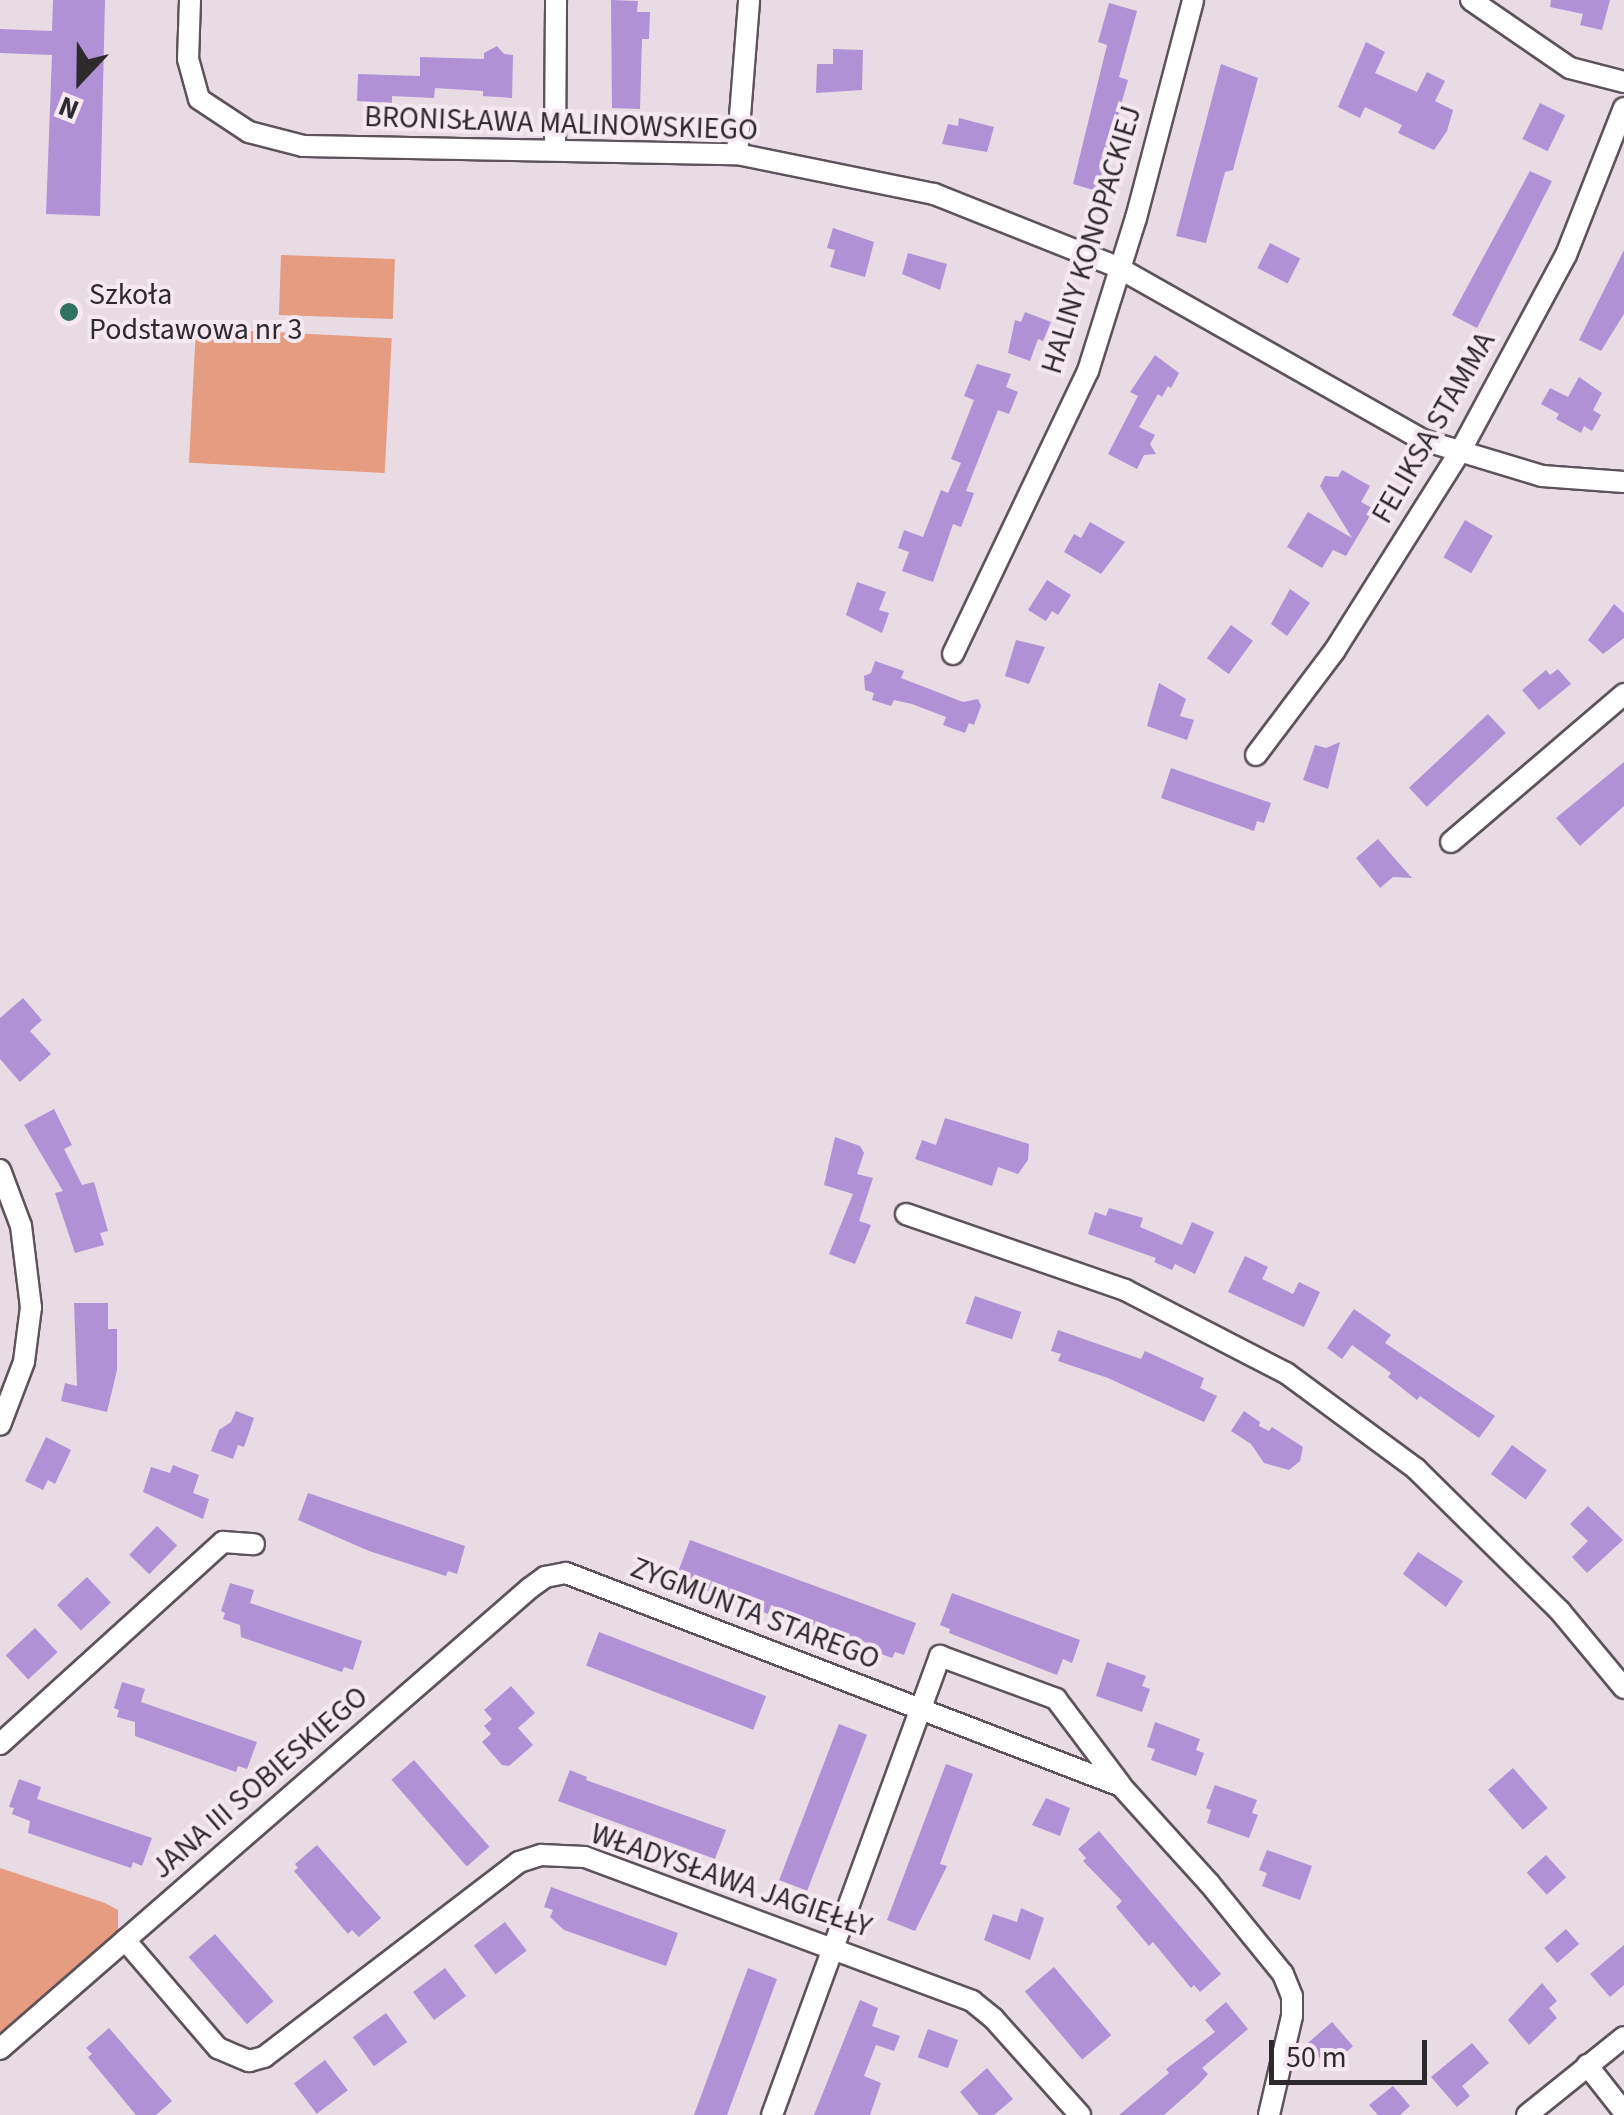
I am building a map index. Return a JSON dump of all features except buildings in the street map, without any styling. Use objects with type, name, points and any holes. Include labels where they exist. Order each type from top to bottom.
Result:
[{"type":"street","name":"BRONISŁAWA MALINOWSKIEGO","points":[[190,0],[188,59],[199,100],[248,132],[304,146],[737,154],[934,194],[1118,267],[1422,440],[1542,476],[1624,482]]},
{"type":"street","points":[[555,150],[556,0]]},
{"type":"street","points":[[737,154],[749,0]]},
{"type":"street","name":"HALINY KONOPACKIEJ","points":[[953,654],[1088,371],[1136,218],[1193,0]]},
{"type":"street","points":[[1471,0],[1570,68],[1624,82]]},
{"type":"street","name":"FELIKSA STAMMA","points":[[1256,756],[1335,650],[1460,450],[1566,255],[1624,108]]},
{"type":"street","points":[[1451,842],[1624,694]]},
{"type":"street","points":[[0,1170],[21,1226],[32,1306],[24,1362],[0,1425]]},
{"type":"street","points":[[906,1214],[1125,1290],[1286,1373],[1416,1469],[1560,1611],[1624,1688]]},
{"type":"street","points":[[0,1744],[223,1542],[254,1544]]},
{"type":"street","name":"ZYGMUNTA STAREGO","points":[[566,1572],[1121,1786]]},
{"type":"street","name":"JANA III SOBIESKIEGO","points":[[0,2049],[530,1588],[545,1577],[566,1572]]},
{"type":"street","name":"ZYGMUNTA STAREGO","points":[[922,1712],[940,1656],[1056,1700],[1121,1786],[1210,1883],[1283,1974],[1292,1996],[1292,2016],[1269,2115]]},
{"type":"street","points":[[772,2115],[922,1712]]},
{"type":"street","name":"WŁADYSŁAWA JAGIEŁŁY","points":[[125,1940],[218,2048],[249,2061],[264,2057],[519,1862],[541,1856],[586,1857],[972,2001],[994,2018],[1080,2115]]},
{"type":"street","points":[[1528,2115],[1624,2037]]},
{"type":"street","points":[[1588,2066],[1624,2112]]},
{"type":"shaded area","points":[[281,255],[395,259],[393,319],[279,315]]},
{"type":"shaded area","points":[[196,328],[392,338],[385,473],[189,463]]},
{"type":"shaded area","points":[[0,1868],[118,1910],[118,1932],[0,2034]]},
{"type":"place","name":"Szkoła Podstawowa nr 3","points":[[69,312]]}]
